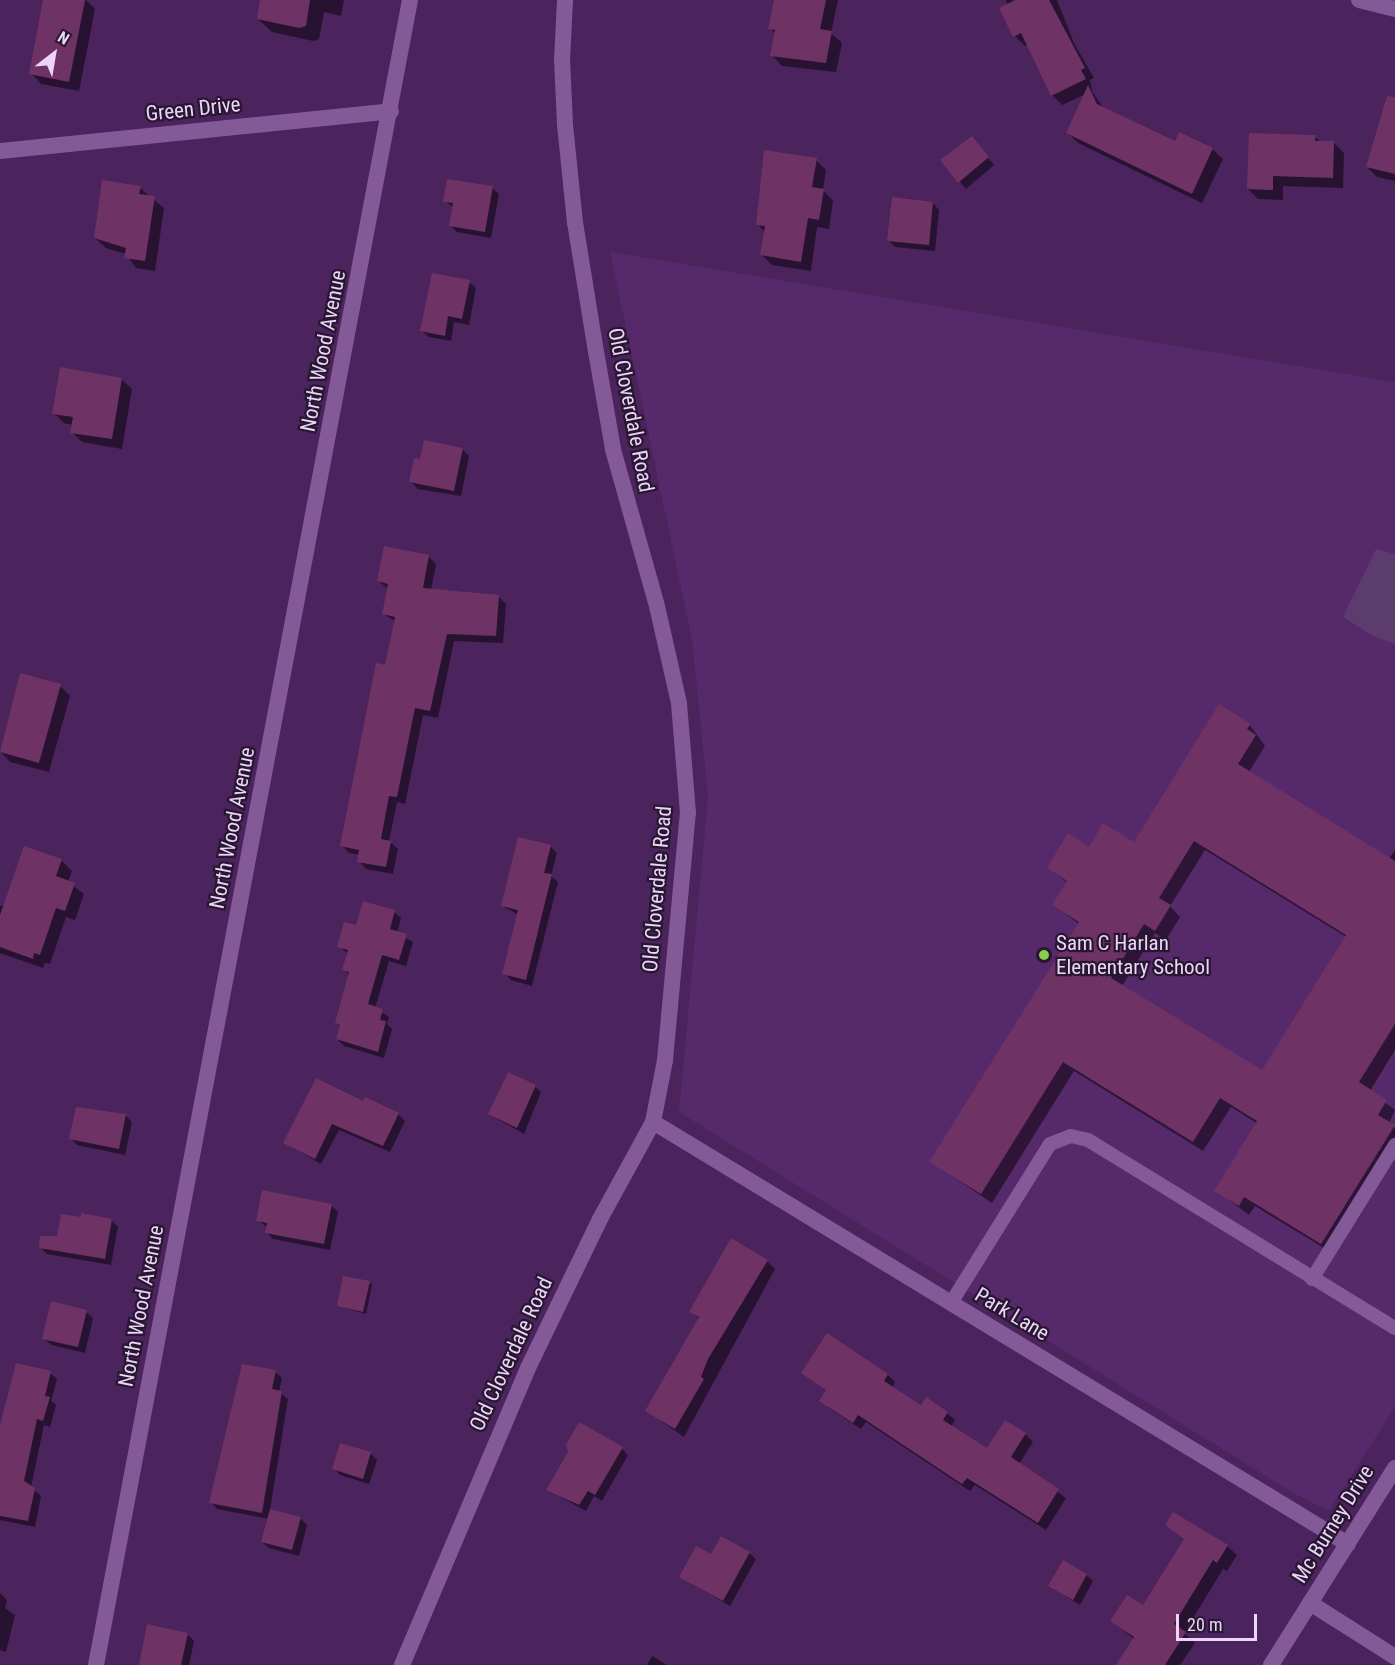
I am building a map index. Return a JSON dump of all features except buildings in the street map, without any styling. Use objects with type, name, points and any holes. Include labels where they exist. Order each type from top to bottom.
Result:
[{"type":"street","name":"North Wood Avenue","points":[[96,1665],[392,111],[410,0]]},
{"type":"street","name":"Old Cloverdale Road","points":[[402,1665],[528,1368],[600,1219],[653,1122],[664,1060],[688,813],[675,681],[613,449],[575,223],[562,60],[565,0]]},
{"type":"street","points":[[1359,0],[1395,9]]},
{"type":"street","name":"Green Drive","points":[[0,151],[392,111]]},
{"type":"street","name":"Park Lane","points":[[653,1122],[1348,1544]]},
{"type":"street","name":"Mc Burney Drive","points":[[1271,1665],[1395,1468]]},
{"type":"street","points":[[1310,1603],[1395,1658]]},
{"type":"lane","points":[[951,1303],[1050,1144],[1071,1136],[1088,1140],[1395,1328]]},
{"type":"lane","points":[[1312,1279],[1395,1145]]},
{"type":"shaded area","name":"Sam C Harlan Elementary School","points":[[610,252],[1395,382],[1395,1407],[1329,1511],[1295,1494],[679,1112],[708,797],[692,640]]},
{"type":"shaded area","points":[[1376,549],[1395,554],[1395,644],[1373,636],[1343,617]]},
{"type":"place","name":"Sam C Harlan Elementary School","points":[[1044,955]]}]
